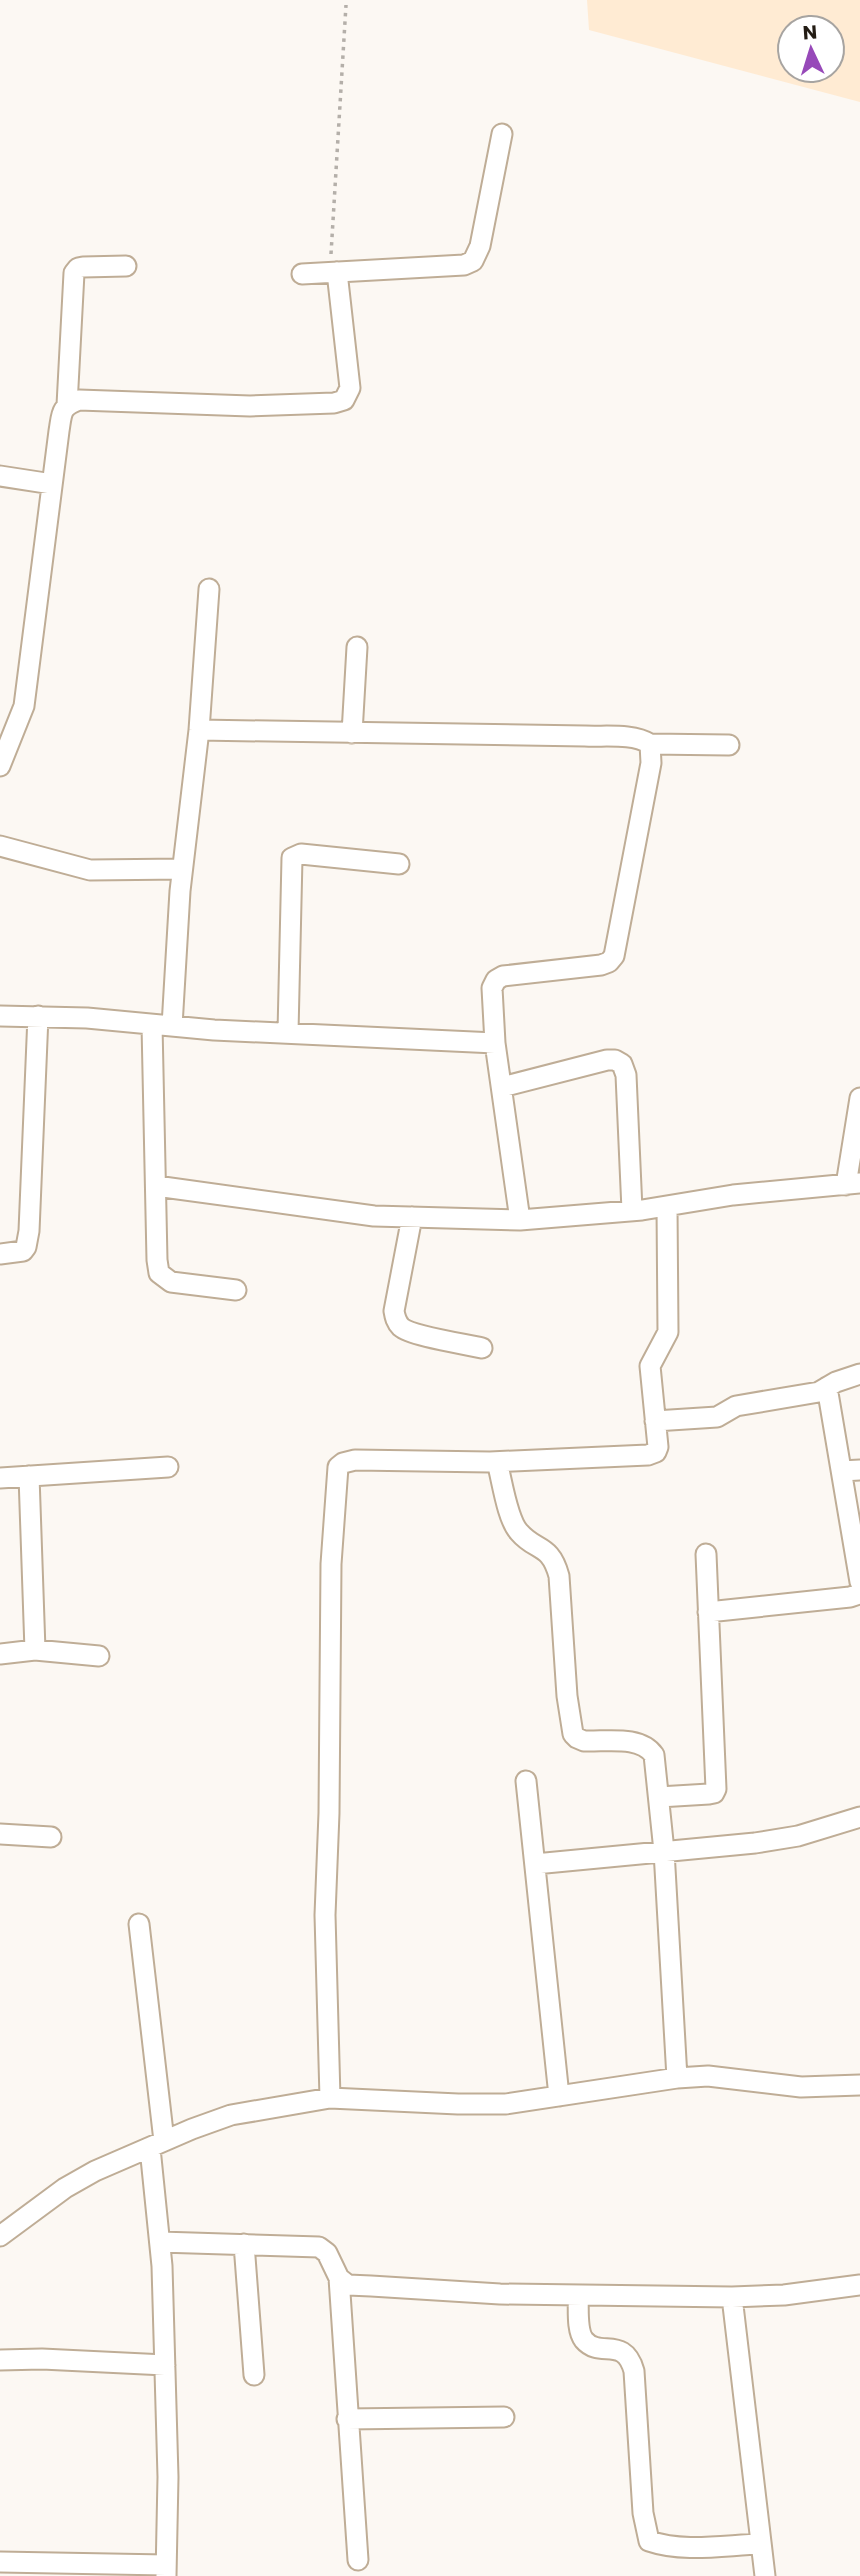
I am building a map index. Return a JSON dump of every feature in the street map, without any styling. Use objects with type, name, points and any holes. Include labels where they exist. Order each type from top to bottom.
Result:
[{"type":"street","points":[[302,274],[464,265],[473,261],[480,246],[502,134]]},
{"type":"street","points":[[0,766],[24,706],[62,412],[66,405],[74,273],[83,267],[125,266]]},
{"type":"street","points":[[66,405],[79,400],[250,407],[334,403],[344,400],[350,388],[333,272]]},
{"type":"street","points":[[0,476],[52,484]]},
{"type":"street","points":[[209,589],[199,730],[162,1026],[156,1186],[157,1260],[159,1273],[171,1282],[236,1290]]},
{"type":"street","points":[[352,733],[357,647]]},
{"type":"street","points":[[199,730],[596,737],[629,738],[644,740],[650,744],[729,745]]},
{"type":"street","points":[[520,1220],[495,1043],[492,988],[496,980],[503,976],[601,965],[614,956],[651,763],[650,744]]},
{"type":"street","points":[[0,846],[90,870],[182,869]]},
{"type":"street","points":[[288,1032],[292,858],[301,854],[399,864]]},
{"type":"street","points":[[0,1016],[87,1018],[162,1026],[495,1043]]},
{"type":"street","points":[[0,1254],[23,1251],[29,1231],[38,1016]]},
{"type":"street","points":[[502,1087],[607,1060],[615,1060],[622,1065],[626,1075],[632,1210]]},
{"type":"street","points":[[156,1186],[374,1216],[520,1220],[853,1184],[860,1098]]},
{"type":"street","points":[[330,2098],[325,1915],[329,1813],[331,1564],[338,1467],[355,1460],[498,1462],[648,1455],[656,1452],[658,1447],[650,1366],[668,1332],[667,1206]]},
{"type":"street","points":[[412,1217],[394,1311],[396,1320],[402,1328],[415,1333],[482,1348]]},
{"type":"street","points":[[655,1421],[717,1417],[736,1406],[805,1396],[860,1374]]},
{"type":"street","points":[[827,1387],[851,1470],[860,1582]]},
{"type":"street","points":[[498,1462],[513,1524],[519,1533],[549,1553],[557,1569],[567,1696],[573,1734],[584,1741],[638,1743],[649,1748],[654,1755],[664,1851],[677,2078]]},
{"type":"street","points":[[0,1478],[168,1467]]},
{"type":"street","points":[[29,1476],[35,1650]]},
{"type":"street","points":[[659,1797],[709,1794],[716,1789],[706,1554]]},
{"type":"street","points":[[708,1612],[850,1597],[859,1594],[860,1590]]},
{"type":"street","points":[[0,1654],[35,1650],[99,1656]]},
{"type":"street","points":[[526,1781],[559,2096]]},
{"type":"street","points":[[535,1864],[755,1843],[798,1836],[860,1817]]},
{"type":"street","points":[[0,1834],[51,1837]]},
{"type":"street","points":[[0,2563],[166,2571],[168,2477],[157,2145],[139,1924]]},
{"type":"street","points":[[0,2236],[65,2188],[157,2145],[232,2115],[330,2098],[506,2104],[677,2078],[708,2076],[801,2087],[860,2085]]},
{"type":"street","points":[[160,2242],[319,2247],[327,2253],[339,2278],[358,2560]]},
{"type":"street","points":[[244,2245],[254,2375]]},
{"type":"street","points":[[339,2278],[348,2285],[500,2294],[732,2297],[784,2295],[860,2285]]},
{"type":"street","points":[[578,2295],[584,2340],[592,2346],[624,2352],[631,2358],[643,2513],[649,2542],[662,2546],[684,2547],[761,2544]]},
{"type":"street","points":[[732,2297],[765,2576]]},
{"type":"street","points":[[0,2360],[43,2359],[165,2365]]},
{"type":"street","points":[[347,2419],[504,2417]]},
{"type":"path","points":[[333,272],[346,5]]},
{"type":"shaded area","points":[[587,0],[860,0],[860,102],[792,84],[846,84],[846,14],[776,14],[776,80],[589,30]]}]
